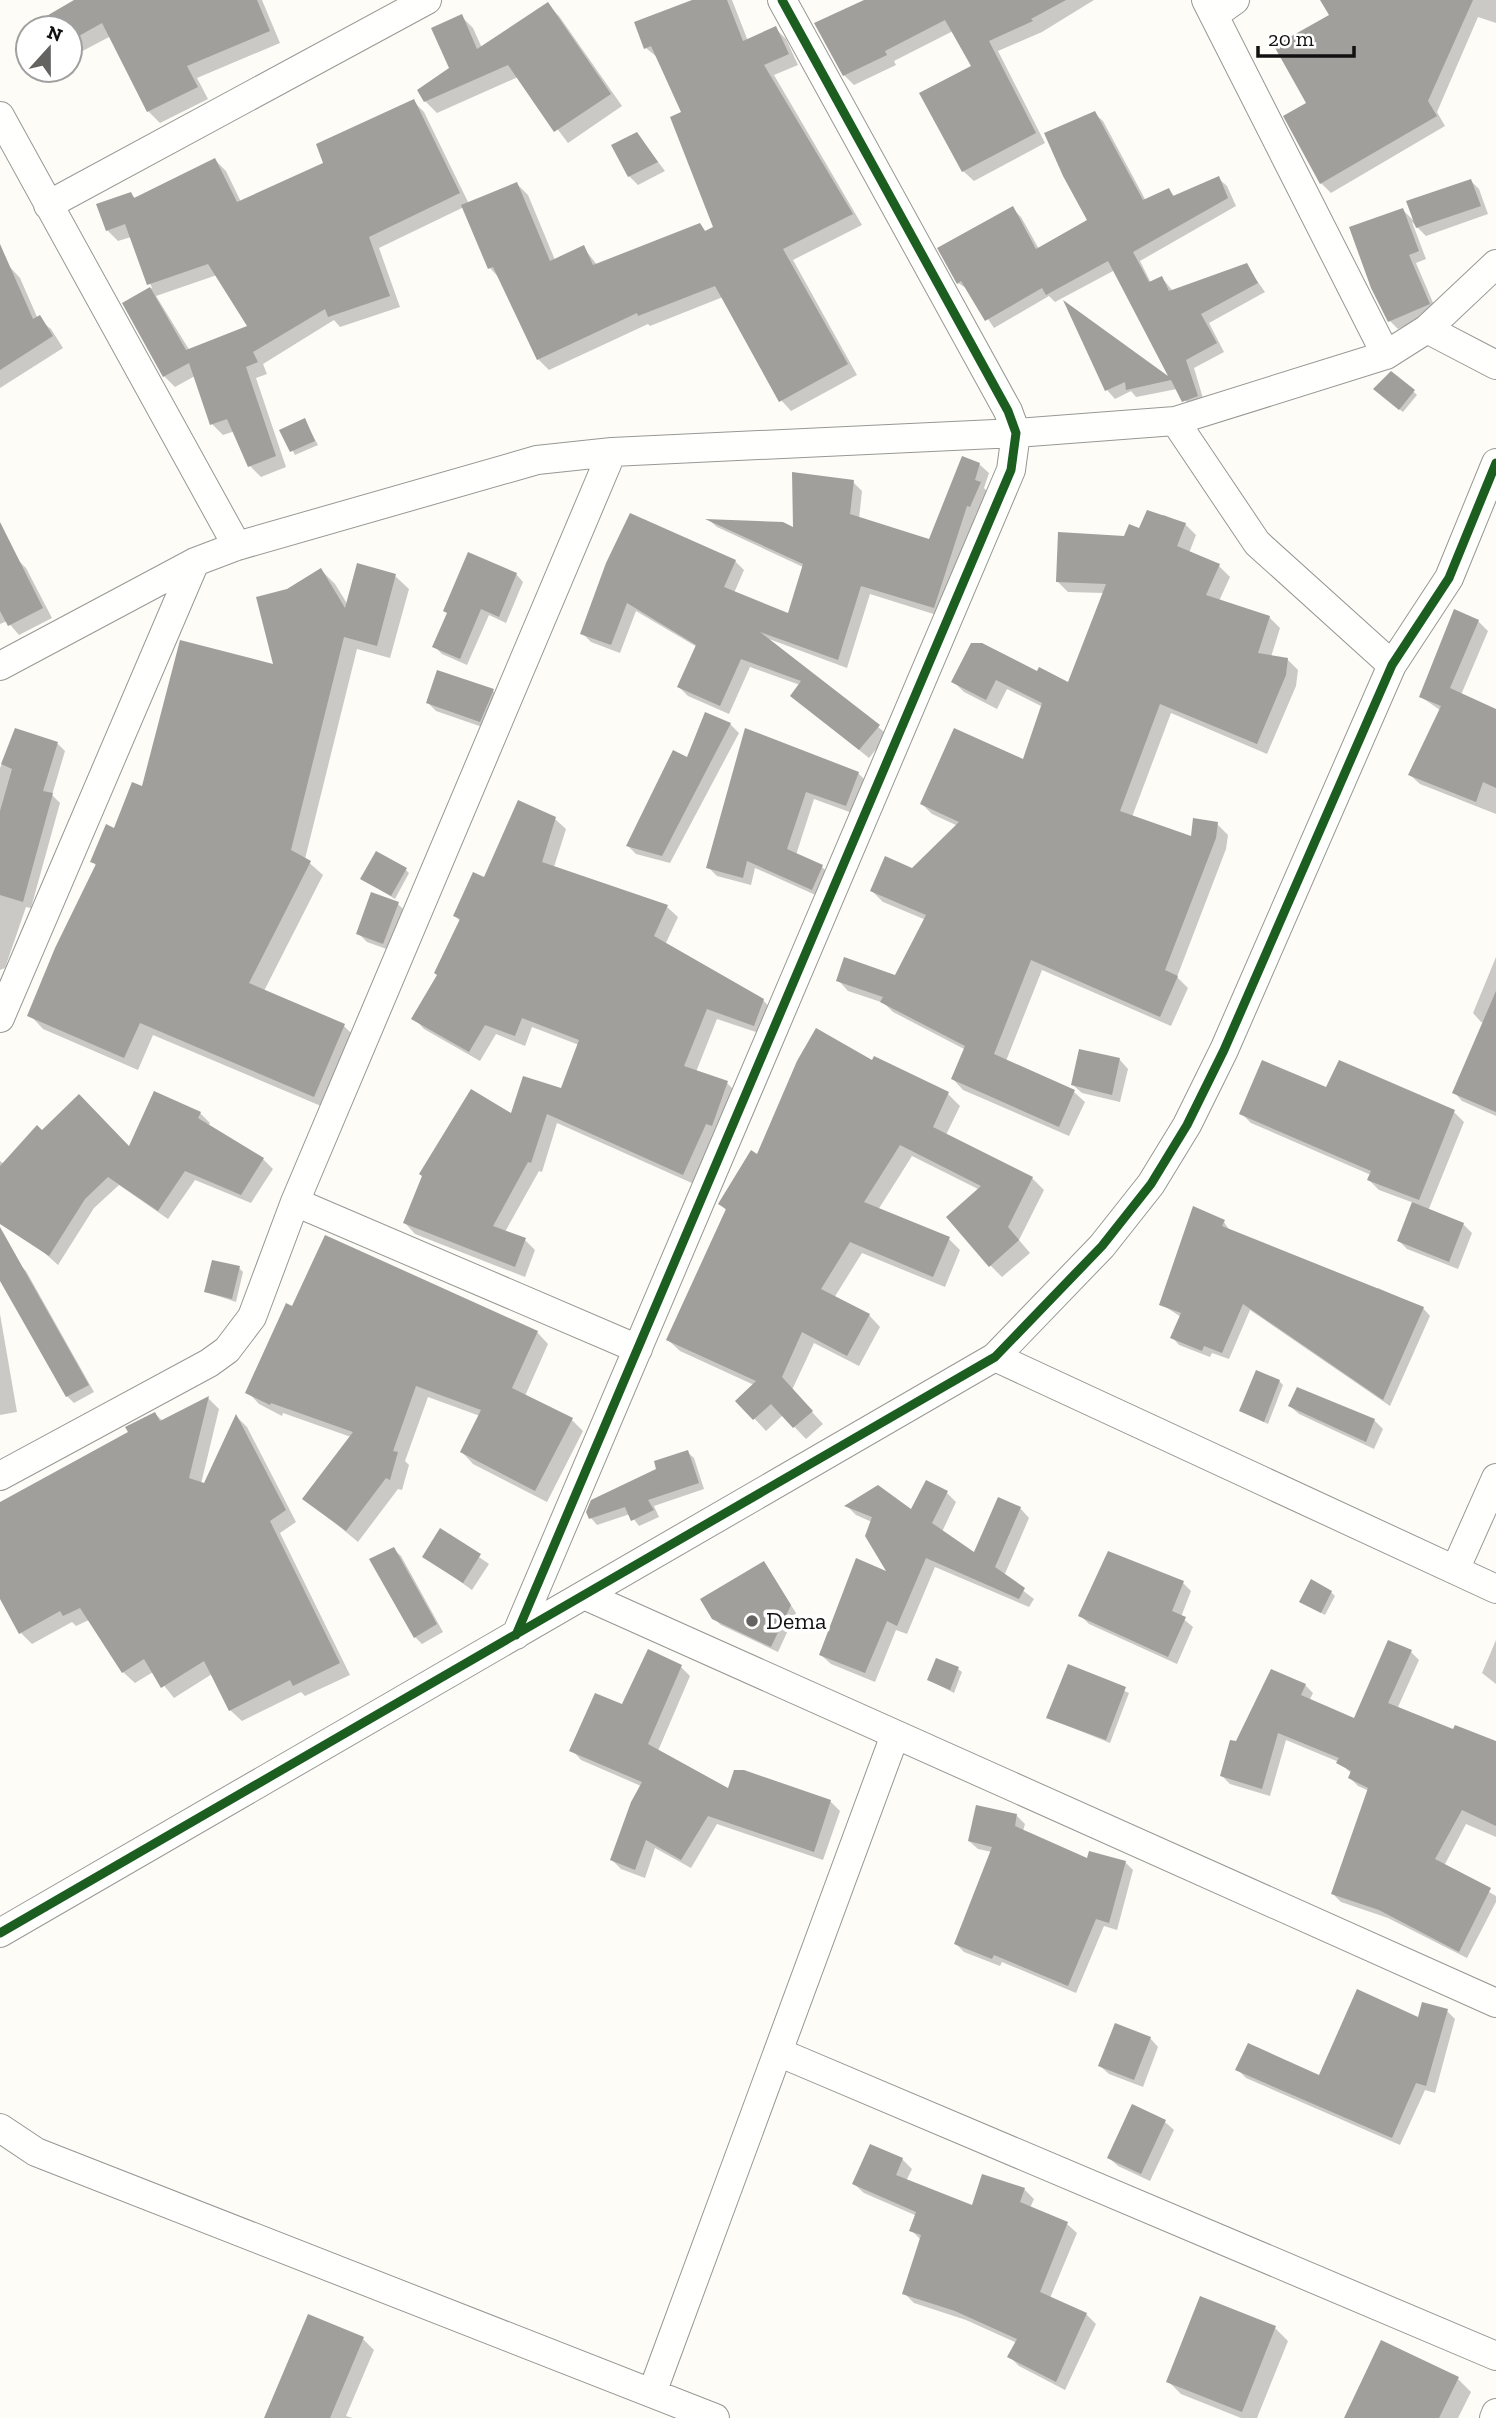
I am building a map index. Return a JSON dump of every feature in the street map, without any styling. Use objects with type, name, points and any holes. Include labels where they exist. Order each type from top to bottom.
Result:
[{"type":"street","points":[[48,205],[427,0]]},
{"type":"street","points":[[516,1634],[1011,470],[1016,433],[1008,411],[782,0]]},
{"type":"street","points":[[1218,5],[1386,355]]},
{"type":"street","points":[[0,116],[237,546]]},
{"type":"street","points":[[0,666],[195,562],[237,546],[537,460],[612,453],[1016,433],[1175,421],[1386,355],[1427,330],[1496,264]]},
{"type":"street","points":[[1427,330],[1496,365]]},
{"type":"street","points":[[1175,421],[1257,543],[1392,665]]},
{"type":"street","points":[[0,1476],[209,1363],[227,1350],[252,1317],[295,1202],[612,453]]},
{"type":"street","points":[[0,1933],[995,1357],[1102,1247],[1151,1184],[1187,1125],[1224,1050],[1392,665],[1448,578],[1490,496],[1496,463]]},
{"type":"street","points":[[0,1018],[195,562]]},
{"type":"street","points":[[295,1202],[638,1349]]},
{"type":"street","points":[[995,1357],[1496,1589]]},
{"type":"street","points":[[1455,1570],[1496,1478]]},
{"type":"street","points":[[584,1595],[1496,2003]]},
{"type":"street","points":[[652,2393],[895,1735]]},
{"type":"street","points":[[778,2052],[1496,2356]]},
{"type":"street","points":[[0,2129],[36,2152],[715,2418]]},
{"type":"street","points":[[1494,2418],[1496,2413]]},
{"type":"building","points":[[74,0],[257,0],[270,31],[187,66],[198,87],[147,112],[102,23],[84,33],[84,14],[50,14]]},
{"type":"building","points":[[692,0],[727,0],[743,41],[776,26],[789,54],[764,65],[853,214],[783,249],[848,364],[779,402],[715,286],[638,316],[637,313],[537,360],[493,267],[488,269],[461,205],[517,182],[550,261],[584,245],[593,265],[700,223],[705,231],[713,227],[670,117],[681,112],[651,46],[644,49],[634,22]]},
{"type":"building","points":[[864,0],[1066,0],[1031,19],[1033,21],[989,41],[1036,133],[962,172],[919,93],[971,66],[945,20],[885,51],[887,55],[843,76],[814,23]]},
{"type":"building","points":[[1320,0],[1473,0],[1428,101],[1437,116],[1320,184],[1283,116],[1306,103],[1274,46],[1329,15]]},
{"type":"building","points":[[548,2],[611,94],[554,132],[508,65],[424,102],[417,90],[449,68],[431,28],[462,14],[477,49]]},
{"type":"building","points":[[414,99],[460,193],[369,237],[390,296],[328,317],[325,309],[253,352],[258,362],[246,367],[276,456],[248,467],[227,419],[210,425],[189,363],[163,377],[122,303],[150,287],[186,350],[247,326],[208,264],[147,285],[125,224],[106,231],[96,204],[131,192],[134,198],[215,158],[237,202],[323,163],[316,144]]},
{"type":"building","points":[[1095,111],[1143,200],[1169,188],[1173,196],[1219,176],[1228,198],[1133,252],[1149,282],[1162,276],[1169,291],[1247,263],[1258,283],[1201,314],[1217,343],[1186,360],[1198,396],[1182,402],[1171,380],[1126,390],[1125,382],[1105,391],[1063,300],[1168,376],[1108,261],[1046,295],[1042,288],[985,321],[961,281],[957,284],[937,248],[1013,206],[1036,249],[1087,220],[1044,133]]},
{"type":"building","points":[[637,132],[658,162],[628,177],[611,145]]},
{"type":"building","points":[[1471,179],[1481,206],[1416,228],[1406,201]]},
{"type":"building","points":[[1403,208],[1419,251],[1409,255],[1430,304],[1388,322],[1371,288],[1349,227]]},
{"type":"building","points":[[0,244],[33,319],[40,315],[53,336],[0,370]]},
{"type":"building","points":[[1391,371],[1415,390],[1399,410],[1373,389]]},
{"type":"building","points":[[305,418],[315,441],[290,452],[279,430]]},
{"type":"building","points":[[962,456],[980,463],[975,480],[981,482],[970,507],[967,506],[934,608],[861,586],[838,660],[760,632],[880,725],[859,750],[790,696],[801,681],[741,659],[720,706],[677,687],[696,645],[627,603],[611,645],[580,634],[606,563],[630,513],[736,560],[724,587],[788,613],[803,564],[705,519],[783,522],[793,527],[792,472],[854,480],[850,514],[929,539]]},
{"type":"building","points":[[1147,510],[1186,523],[1177,546],[1220,564],[1206,595],[1270,616],[1258,653],[1288,658],[1286,675],[1257,744],[1160,704],[1120,811],[1191,836],[1193,818],[1218,822],[1216,838],[1165,970],[1178,976],[1160,1017],[1031,960],[994,1054],[1075,1090],[1059,1127],[951,1079],[965,1046],[880,1002],[883,997],[836,981],[844,957],[895,975],[926,915],[870,891],[885,856],[912,868],[959,822],[920,804],[954,728],[1023,759],[1042,703],[996,680],[986,700],[951,682],[971,643],[982,643],[1037,671],[1039,667],[1068,682],[1106,584],[1056,582],[1058,532],[1124,536],[1129,524],[1139,528]]},
{"type":"building","points":[[0,522],[43,608],[8,626],[0,611]]},
{"type":"building","points":[[468,552],[517,573],[499,617],[481,609],[460,659],[432,647],[447,613],[443,611]]},
{"type":"building","points":[[357,563],[396,574],[377,646],[344,637],[291,850],[311,861],[249,983],[345,1024],[314,1097],[140,1023],[124,1058],[27,1016],[55,948],[96,864],[90,862],[106,824],[114,828],[132,782],[142,786],[180,640],[273,664],[256,597],[287,589],[321,568],[345,608]]},
{"type":"building","points":[[1454,609],[1479,620],[1450,688],[1496,709],[1496,788],[1483,782],[1476,802],[1408,775],[1441,706],[1419,697]]},
{"type":"building","points":[[437,670],[494,689],[480,722],[426,703]]},
{"type":"building","points":[[705,712],[731,723],[662,856],[626,846],[673,750],[687,757]]},
{"type":"building","points":[[15,728],[58,742],[43,791],[53,793],[23,902],[0,895],[0,811],[12,769],[1,764]]},
{"type":"building","points":[[745,728],[859,772],[846,806],[806,792],[787,849],[823,865],[812,890],[747,861],[743,878],[706,868]]},
{"type":"building","points":[[518,800],[556,817],[542,862],[668,905],[654,936],[764,999],[754,1026],[707,1009],[684,1066],[728,1081],[712,1126],[706,1124],[683,1175],[547,1114],[531,1163],[528,1162],[493,1226],[526,1238],[515,1267],[403,1223],[422,1176],[419,1174],[471,1089],[511,1113],[523,1076],[561,1088],[579,1040],[522,1018],[515,1036],[485,1025],[469,1052],[411,1019],[437,975],[434,973],[460,919],[453,916],[473,872],[484,877]]},
{"type":"building","points":[[376,851],[407,868],[391,896],[360,879]]},
{"type":"building","points":[[371,892],[399,902],[383,944],[356,934]]},
{"type":"building","points":[[1496,991],[1496,1112],[1452,1093]]},
{"type":"building","points":[[816,1028],[872,1060],[874,1056],[949,1092],[933,1127],[1033,1177],[1008,1227],[1019,1240],[989,1267],[946,1217],[981,1186],[900,1145],[864,1202],[950,1237],[933,1277],[850,1242],[821,1289],[870,1314],[847,1356],[802,1332],[782,1377],[813,1411],[793,1428],[771,1404],[753,1420],[735,1401],[756,1381],[666,1340],[726,1209],[718,1204],[751,1150],[757,1154],[797,1061]]},
{"type":"building","points":[[1079,1049],[1120,1058],[1112,1095],[1071,1085]]},
{"type":"building","points":[[1262,1060],[1326,1087],[1339,1060],[1455,1110],[1419,1200],[1367,1180],[1371,1171],[1239,1114]]},
{"type":"building","points":[[154,1091],[201,1112],[198,1118],[264,1158],[241,1195],[185,1171],[158,1211],[108,1177],[85,1199],[49,1256],[0,1224],[0,1166],[37,1125],[42,1130],[79,1094],[129,1146]]},
{"type":"building","points":[[1412,1202],[1464,1223],[1449,1262],[1397,1241]]},
{"type":"building","points":[[1193,1206],[1225,1220],[1222,1226],[1424,1307],[1383,1400],[1243,1304],[1222,1353],[1204,1346],[1202,1351],[1170,1338],[1181,1313],[1159,1305]]},
{"type":"building","points":[[0,1227],[89,1385],[66,1397],[0,1281]]},
{"type":"building","points":[[325,1235],[538,1331],[512,1388],[573,1418],[535,1491],[460,1452],[481,1410],[416,1386],[393,1451],[398,1452],[390,1480],[386,1478],[346,1531],[302,1499],[353,1432],[271,1403],[270,1405],[245,1393],[286,1303],[292,1306]]},
{"type":"building","points":[[212,1260],[240,1266],[232,1299],[204,1292]]},
{"type":"building","points":[[1256,1370],[1280,1380],[1264,1422],[1239,1411]]},
{"type":"building","points":[[1297,1387],[1375,1419],[1366,1442],[1288,1406]]},
{"type":"building","points":[[209,1396],[189,1478],[204,1483],[236,1414],[286,1510],[270,1521],[340,1663],[293,1686],[290,1680],[229,1711],[204,1661],[161,1688],[144,1659],[122,1673],[80,1608],[63,1616],[60,1611],[19,1634],[0,1599],[0,1502],[128,1432],[125,1427],[155,1412],[160,1421]]},
{"type":"building","points":[[688,1450],[699,1483],[648,1500],[654,1510],[631,1521],[625,1507],[589,1519],[586,1512],[591,1500],[656,1469],[654,1461]]},
{"type":"building","points":[[926,1480],[948,1491],[932,1523],[974,1552],[998,1497],[1021,1507],[995,1567],[1025,1588],[1019,1599],[926,1558],[897,1626],[887,1621],[865,1673],[819,1655],[856,1558],[886,1571],[865,1536],[872,1517],[844,1506],[878,1485],[911,1509]]},
{"type":"building","points":[[440,1528],[481,1554],[463,1583],[422,1557]]},
{"type":"building","points":[[394,1547],[437,1624],[414,1638],[369,1559]]},
{"type":"building","points":[[1108,1551],[1184,1581],[1172,1611],[1186,1617],[1168,1657],[1078,1616]]},
{"type":"building","points":[[764,1561],[791,1605],[771,1647],[712,1619],[700,1599]]},
{"type":"building","points":[[1311,1579],[1332,1591],[1321,1613],[1299,1602]]},
{"type":"building","points":[[1388,1640],[1412,1650],[1388,1703],[1453,1729],[1455,1725],[1496,1741],[1496,1826],[1462,1810],[1435,1859],[1491,1888],[1459,1952],[1379,1910],[1331,1894],[1368,1788],[1348,1778],[1351,1771],[1336,1763],[1339,1758],[1278,1733],[1262,1789],[1220,1776],[1230,1740],[1236,1741],[1271,1669],[1306,1684],[1301,1695],[1354,1718]]},
{"type":"building","points":[[648,1649],[682,1665],[648,1744],[728,1788],[734,1770],[744,1770],[831,1800],[814,1852],[708,1816],[681,1860],[646,1840],[635,1870],[610,1860],[631,1802],[642,1782],[569,1751],[595,1693],[622,1704]]},
{"type":"building","points":[[936,1658],[959,1667],[950,1690],[927,1680]]},
{"type":"building","points":[[1068,1664],[1126,1687],[1106,1740],[1046,1718]]},
{"type":"building","points":[[976,1805],[1017,1814],[1015,1826],[1087,1858],[1089,1851],[1126,1861],[1109,1923],[1096,1919],[1068,1986],[994,1955],[992,1959],[954,1944],[992,1847],[968,1841]]},
{"type":"building","points":[[1357,1989],[1418,2017],[1422,2002],[1448,2009],[1426,2086],[1416,2083],[1392,2138],[1235,2070],[1248,2043],[1319,2075]]},
{"type":"building","points":[[1115,2023],[1151,2037],[1134,2080],[1098,2066]]},
{"type":"building","points":[[1132,2104],[1166,2120],[1141,2174],[1107,2158]]},
{"type":"building","points":[[870,2144],[903,2158],[896,2175],[972,2205],[982,2174],[1025,2188],[1020,2202],[1068,2222],[1040,2292],[1087,2313],[1056,2382],[1007,2357],[1017,2339],[955,2311],[902,2294],[921,2235],[909,2231],[916,2212],[852,2184]]},
{"type":"building","points":[[1200,2296],[1276,2326],[1242,2412],[1166,2382]]},
{"type":"building","points":[[308,2314],[364,2337],[330,2418],[264,2418]]},
{"type":"building","points":[[1381,2340],[1459,2377],[1439,2418],[1344,2418]]},
{"type":"cycle path","points":[[516,1635],[1011,470],[1016,433],[1008,411],[782,0]]},
{"type":"cycle path","points":[[0,1933],[995,1357],[1102,1246],[1151,1184],[1187,1125],[1224,1050],[1392,665],[1449,578],[1496,463]]},
{"type":"place","name":"Dema","points":[[752,1621]]}]
